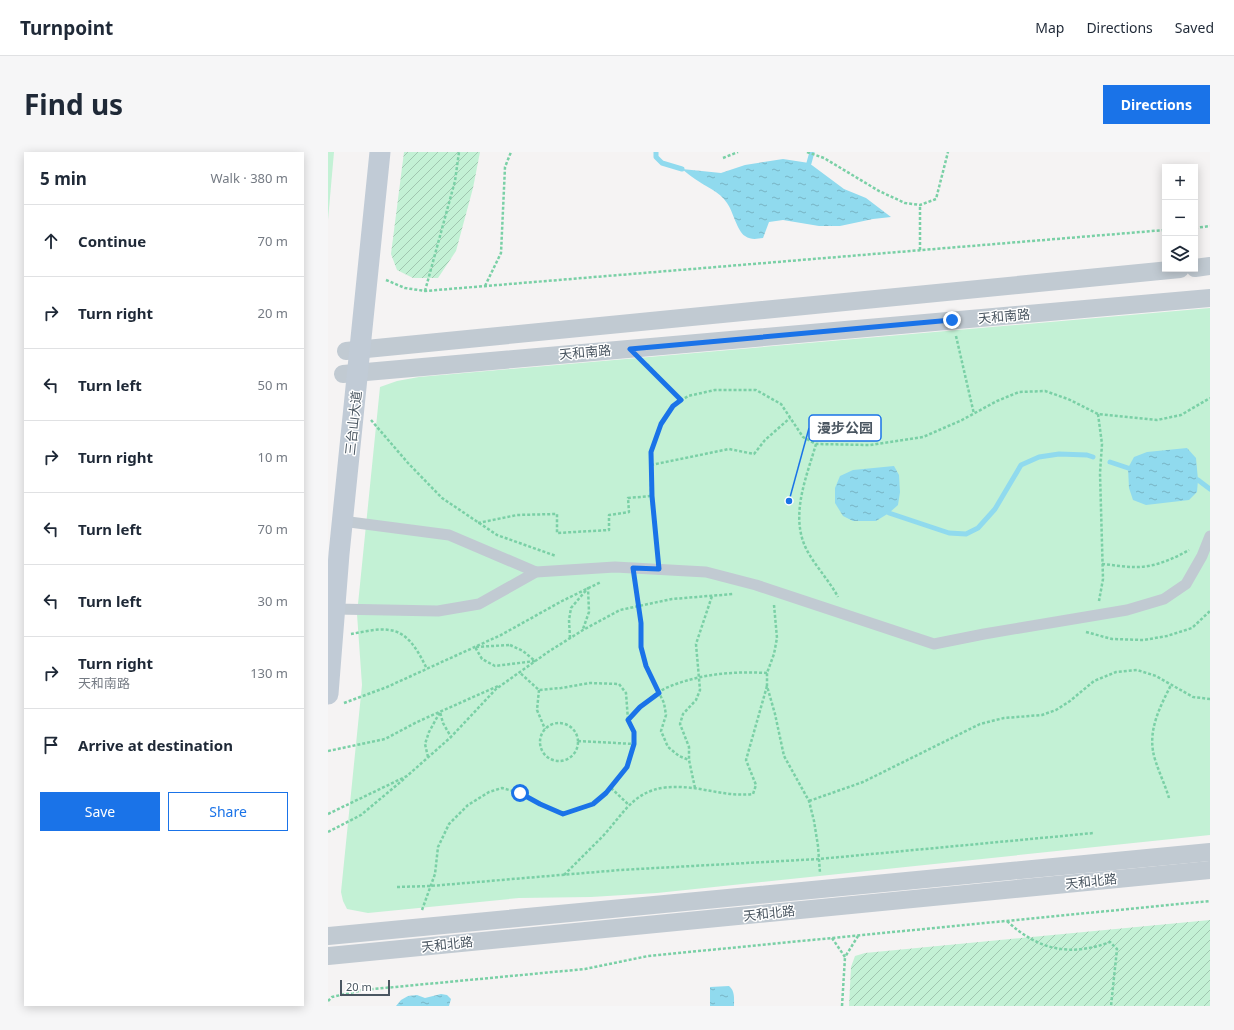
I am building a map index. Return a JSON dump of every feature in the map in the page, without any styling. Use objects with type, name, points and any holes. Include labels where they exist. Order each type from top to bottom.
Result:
[{"type":"main road","name":"三台山大道","points":[[335,699],[333,636],[335,520],[353,351],[366,152]]},
{"type":"main road","name":"三台山大道","points":[[353,351],[368,273],[380,152]]},
{"type":"main road","name":"三台山大道","points":[[335,520],[355,401],[351,373]]},
{"type":"street","points":[[1198,268],[1210,266]]},
{"type":"street","name":"天和南路","points":[[353,351],[1162,271]]},
{"type":"street","name":"天和南路","points":[[351,373],[1210,298]]},
{"type":"street","points":[[335,520],[449,535],[536,572]]},
{"type":"street","points":[[334,609],[438,611],[479,604],[536,572],[615,567],[659,569],[706,572],[773,591],[934,644],[1127,610],[1164,599],[1186,584],[1202,556],[1210,536]]},
{"type":"street","name":"天和北路","points":[[328,936],[1210,852]]},
{"type":"street","name":"天和北路","points":[[328,956],[1210,870]]},
{"type":"path","points":[[425,291],[455,181],[459,152]]},
{"type":"path","points":[[485,286],[501,253],[504,167],[510,152]]},
{"type":"path","points":[[723,158],[738,152]]},
{"type":"path","points":[[807,152],[824,158],[879,191],[905,203],[920,205],[936,199],[948,152]]},
{"type":"path","points":[[920,205],[920,250]]},
{"type":"path","points":[[1198,228],[1210,226]]},
{"type":"path","points":[[368,273],[405,288],[425,291],[1162,230]]},
{"type":"path","points":[[952,320],[974,414]]},
{"type":"path","points":[[630,349],[681,400]]},
{"type":"path","points":[[659,569],[652,496],[651,452],[661,424],[673,406],[688,396],[715,390],[756,390],[781,404],[803,437],[816,444],[870,445],[923,437],[1019,392],[1045,392],[1068,399],[1098,414],[1157,420],[1181,415],[1210,398]]},
{"type":"path","points":[[355,401],[408,463],[442,498],[497,535],[556,556]]},
{"type":"path","points":[[1097,615],[1103,579],[1100,473],[1102,444],[1098,414]]},
{"type":"path","points":[[651,465],[729,449],[754,454],[765,440],[790,418]]},
{"type":"path","points":[[816,444],[801,495],[798,519],[808,552],[838,597],[841,614]]},
{"type":"path","points":[[478,523],[517,515],[557,514],[557,533],[609,530],[609,515],[629,512],[628,498],[652,496]]},
{"type":"path","points":[[1102,564],[1136,567],[1153,564],[1173,558],[1195,547]]},
{"type":"path","points":[[633,568],[641,623],[641,647],[646,666],[664,703],[666,715],[661,731],[668,748],[679,756],[689,760]]},
{"type":"path","points":[[335,699],[387,687],[501,636],[562,601],[607,580]]},
{"type":"path","points":[[583,630],[589,612],[588,588]]},
{"type":"path","points":[[570,638],[569,620],[571,608],[588,588]]},
{"type":"path","points":[[564,875],[604,835],[629,805],[638,797],[664,787],[696,788],[717,793],[741,796],[753,794],[756,785],[746,760],[767,686],[767,673],[777,638],[773,591]]},
{"type":"path","points":[[328,832],[361,815],[407,776],[451,737],[496,689],[535,661],[583,630],[620,610],[672,599],[735,594]]},
{"type":"path","points":[[696,788],[689,760],[689,747],[680,724],[683,714],[696,700],[700,690],[696,644],[712,596]]},
{"type":"path","points":[[1083,631],[1112,639],[1144,640],[1167,636],[1192,628],[1210,611]]},
{"type":"path","points":[[333,636],[389,630],[406,636],[420,654],[427,669]]},
{"type":"path","points":[[475,647],[510,645],[523,651],[535,661]]},
{"type":"path","points":[[475,647],[482,659],[495,666],[535,661]]},
{"type":"path","points":[[809,801],[863,782],[980,724],[1004,718],[1042,715],[1056,710],[1070,701],[1094,681],[1116,672],[1137,670],[1156,676],[1193,697],[1210,699]]},
{"type":"path","points":[[416,928],[435,874],[438,847],[449,824],[468,805],[488,792],[502,788],[520,793],[563,814],[593,804],[611,788],[627,767],[634,744],[634,732],[628,720],[626,693],[619,684],[590,683],[539,690],[519,672]]},
{"type":"path","points":[[628,720],[640,707],[666,688],[699,678],[719,674],[742,672],[767,673]]},
{"type":"path","points":[[328,751],[386,739],[417,722],[502,685]]},
{"type":"path","points":[[1169,798],[1153,750],[1153,730],[1158,712],[1171,685]]},
{"type":"path","points":[[767,686],[784,756],[809,801],[814,820],[822,889]]},
{"type":"path","points":[[539,690],[537,710],[545,729]]},
{"type":"path","points":[[440,712],[443,723],[451,737]]},
{"type":"path","points":[[428,758],[425,744],[428,732],[440,712]]},
{"type":"path","points":[[563,723],[574,730],[578,741],[574,754],[570,758],[558,762],[552,760],[542,752],[539,740],[545,729],[550,725],[563,723]]},
{"type":"path","points":[[578,741],[634,744]]},
{"type":"path","points":[[328,814],[407,776]]},
{"type":"path","points":[[611,788],[629,805]]},
{"type":"path","points":[[397,887],[430,886],[620,870],[819,858],[1094,834]]},
{"type":"path","points":[[328,1001],[332,997],[363,990],[585,969],[648,956],[1210,901]]},
{"type":"path","points":[[1006,921],[1018,932],[1029,939],[1052,948],[1076,950],[1110,942],[1117,949],[1111,1006]]},
{"type":"path","points":[[842,1006],[845,957],[858,935]]},
{"type":"path","points":[[832,938],[845,957]]},
{"type":"green space","points":[[328,152],[334,152],[328,220]]},
{"type":"green space","points":[[404,152],[480,152],[473,188],[456,251],[438,278],[413,278],[397,270],[391,254]]},
{"type":"green space","points":[[1210,308],[1210,835],[657,893],[591,897],[519,898],[368,913],[347,909],[341,892],[362,685],[357,614],[380,387],[397,381],[419,377]]},
{"type":"green space","points":[[1210,920],[1210,1006],[849,1006],[851,967],[855,956],[865,953]]},
{"type":"water","points":[[783,159],[809,163],[844,189],[866,198],[891,217],[840,226],[819,226],[783,220],[769,222],[763,238],[751,239],[742,233],[724,199],[682,169],[721,173],[745,165]]},
{"type":"water","points":[[1187,448],[1196,458],[1198,480],[1197,492],[1189,500],[1146,505],[1133,500],[1129,488],[1128,468],[1134,457],[1147,452]]},
{"type":"water","points":[[894,466],[899,475],[900,492],[898,505],[876,521],[853,521],[843,516],[835,503],[835,488],[840,476],[853,470]]},
{"type":"water","points":[[729,986],[733,992],[734,1006],[710,1006],[710,987]]},
{"type":"water","points":[[441,994],[447,995],[451,999],[449,1006],[396,1006],[401,1000],[408,996],[417,995],[425,998]]},
{"type":"waterway","points":[[656,152],[656,157],[662,163],[682,169]]},
{"type":"waterway","points":[[809,163],[812,152]]},
{"type":"waterway","points":[[889,513],[949,533],[966,534],[978,528],[995,509],[1021,465],[1039,457],[1059,454],[1087,455],[1093,457]]},
{"type":"waterway","points":[[1110,462],[1128,468]]},
{"type":"waterway","points":[[1198,480],[1210,489]]},
{"type":"place","name":"漫步公园","points":[[789,501]]},
{"type":"route","points":[[520,793],[563,814],[593,804],[606,793],[627,767],[634,744],[634,732],[628,720],[640,707],[659,693],[646,666],[641,647],[641,623],[633,568],[659,569],[650,478],[651,452],[661,424],[673,406],[681,400],[630,349],[952,320]]}]
